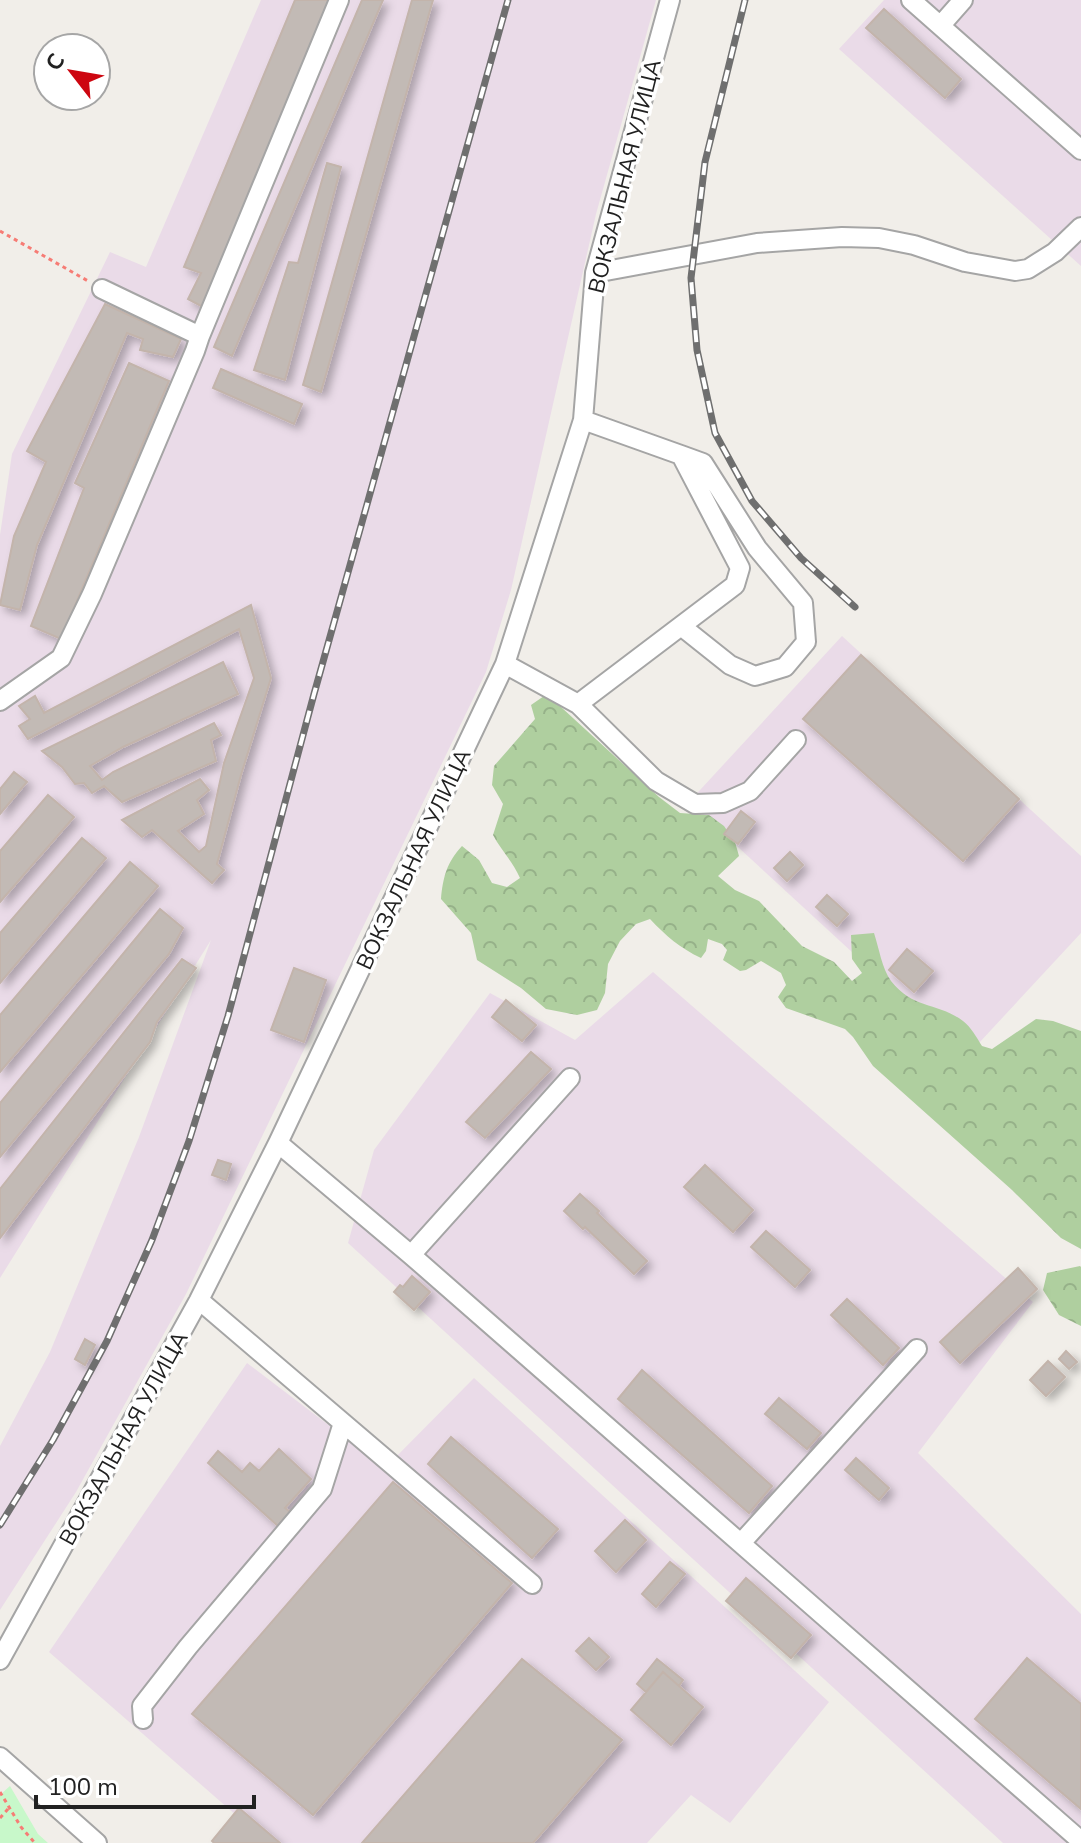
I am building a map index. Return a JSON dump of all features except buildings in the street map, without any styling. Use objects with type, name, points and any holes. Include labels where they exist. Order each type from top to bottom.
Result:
[{"type":"street","points":[[0,701],[61,658],[92,594],[339,0]]},
{"type":"street","name":"ВОКЗАЛЬНАЯ УЛИЦА","points":[[0,1660],[199,1300],[278,1143],[505,664],[583,420],[595,273],[670,0]]},
{"type":"street","points":[[911,0],[1081,150]]},
{"type":"street","points":[[941,25],[963,0]]},
{"type":"street","points":[[595,273],[757,243],[842,237],[879,238],[914,245],[965,262],[1015,271],[1028,269],[1055,252],[1081,227]]},
{"type":"street","points":[[102,289],[200,336]]},
{"type":"street","points":[[583,420],[703,463],[757,548],[803,603],[806,642],[785,667],[755,676],[730,665],[681,626]]},
{"type":"street","points":[[578,704],[735,585],[740,568],[681,455]]},
{"type":"street","points":[[505,664],[578,704],[656,781],[695,804],[723,803],[750,791],[796,740]]},
{"type":"street","points":[[411,1255],[570,1078]]},
{"type":"street","points":[[278,1143],[411,1255],[1081,1841]]},
{"type":"street","points":[[199,1300],[532,1584]]},
{"type":"street","points":[[741,1543],[917,1349]]},
{"type":"street","points":[[143,1719],[142,1706],[151,1694],[322,1489],[343,1423]]},
{"type":"street","points":[[0,1757],[97,1843]]},
{"type":"path","points":[[0,231],[102,289]]},
{"type":"path","points":[[0,1792],[21,1827],[35,1843]]},
{"type":"path","points":[[0,1818],[10,1808]]},
{"type":"shaded area","points":[[261,0],[656,0],[596,214],[511,590],[486,672],[186,1294],[76,1492],[0,1610],[0,1446],[50,1352],[139,1137],[211,940],[0,1278],[0,535],[12,454],[110,252],[146,267]]},
{"type":"shaded area","points":[[884,0],[1081,0],[1081,266],[839,49]]},
{"type":"shaded area","points":[[842,636],[1081,856],[1081,933],[966,1057],[689,802]]},
{"type":"shaded area","points":[[653,972],[1033,1302],[918,1453],[1081,1614],[1081,1843],[1003,1843],[348,1243],[374,1150],[490,993],[575,1040]]},
{"type":"shaded area","points":[[247,1363],[385,1468],[474,1378],[829,1702],[730,1823],[691,1795],[647,1843],[268,1843],[49,1652]]},
{"type":"green space","points":[[544,696],[561,707],[680,813],[709,815],[724,826],[735,842],[739,856],[718,876],[735,890],[759,901],[802,946],[834,962],[852,981],[862,973],[852,959],[851,935],[874,933],[891,981],[908,997],[963,1021],[982,1046],[992,1049],[1036,1019],[1053,1021],[1081,1031],[1081,1249],[1061,1238],[873,1066],[845,1029],[786,1008],[778,997],[786,985],[781,973],[761,961],[740,971],[723,960],[727,950],[722,944],[708,939],[701,958],[674,941],[650,919],[636,924],[620,941],[608,964],[605,993],[597,1010],[577,1015],[546,1009],[521,988],[477,960],[471,933],[441,899],[445,877],[449,864],[462,846],[479,860],[492,883],[507,887],[520,878],[493,835],[503,804],[492,785],[494,766],[535,719],[531,705]]},
{"type":"green space","points":[[1080,1266],[1081,1326],[1059,1315],[1043,1290],[1047,1273]]},
{"type":"green space","points":[[10,1786],[38,1834],[48,1843],[0,1843],[0,1795]]},
{"type":"railway","points":[[0,1525],[53,1440],[107,1341],[152,1240],[189,1141],[228,1016],[314,694],[508,0]]},
{"type":"railway","points":[[745,0],[705,162],[691,278],[697,350],[715,433],[752,501],[801,558],[855,607]]}]
